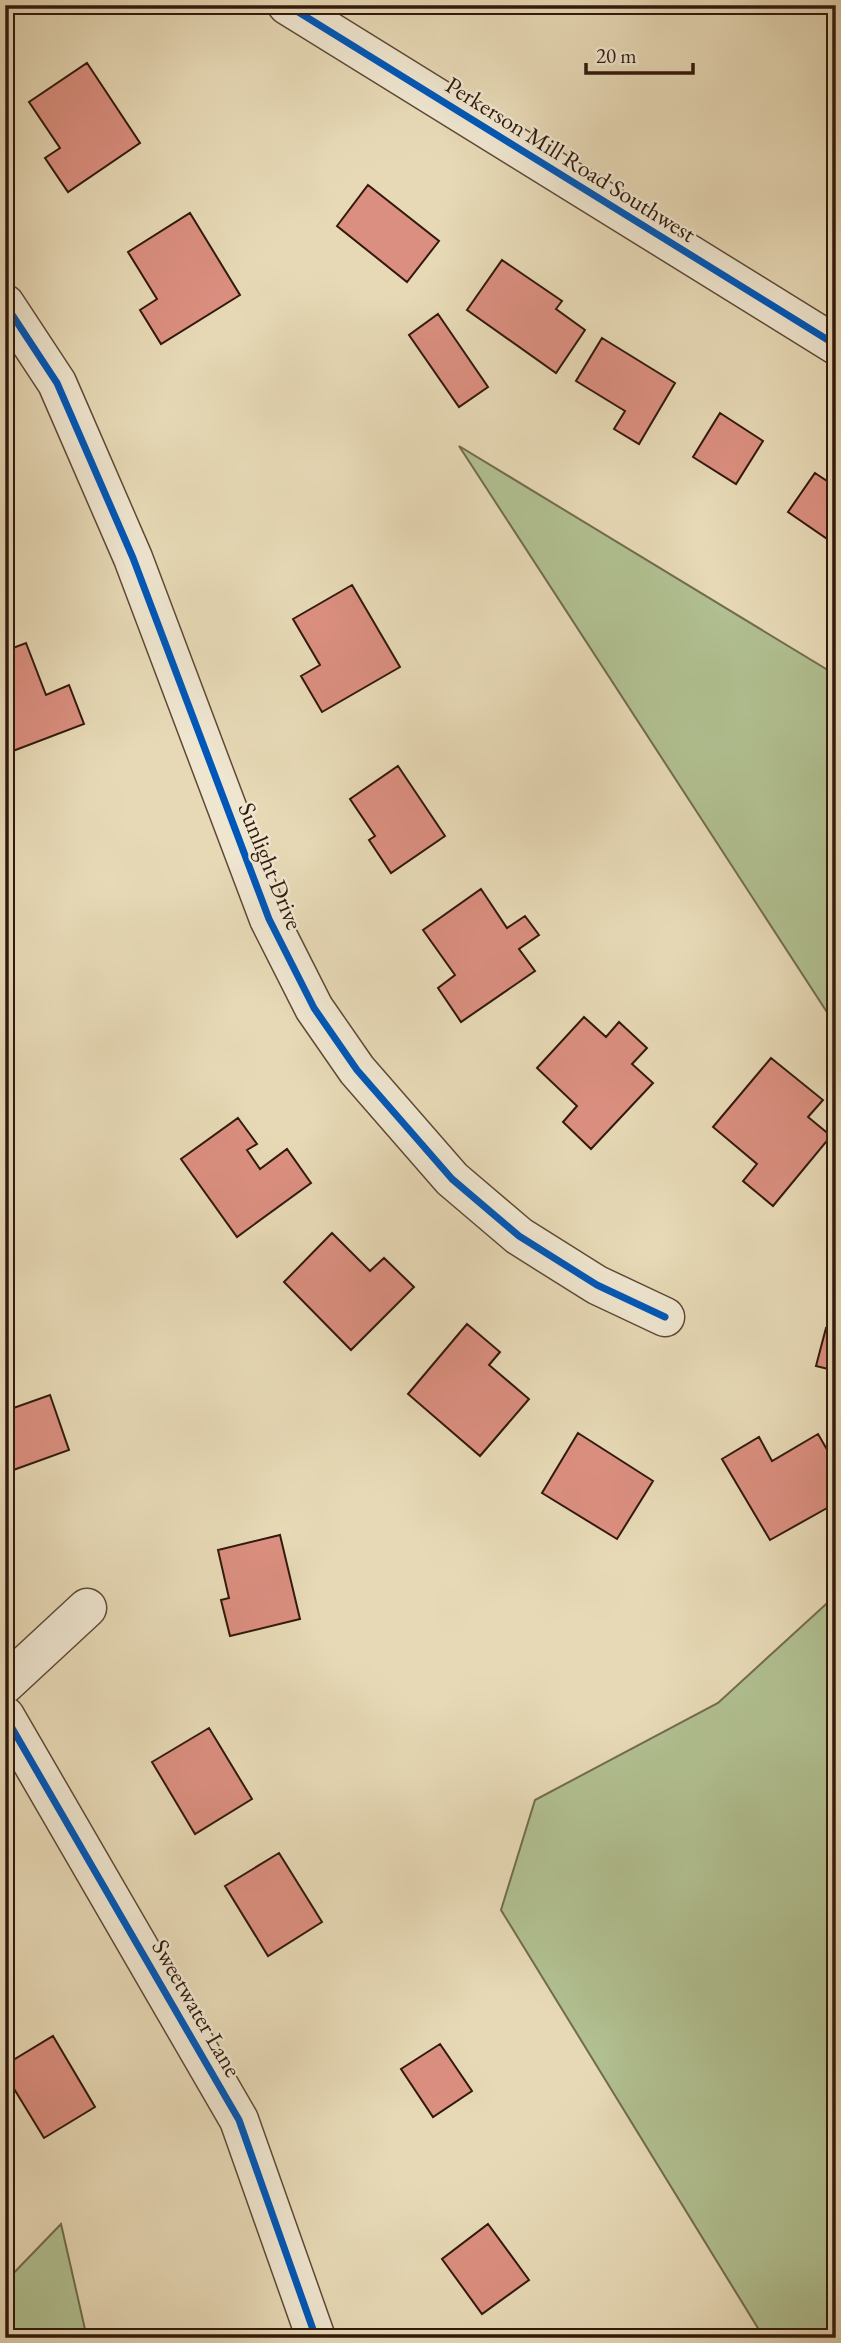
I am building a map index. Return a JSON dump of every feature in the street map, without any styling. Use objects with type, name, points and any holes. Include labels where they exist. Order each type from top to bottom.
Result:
[{"type":"street","name":"Perkerson Mill Road Southwest","points":[[287,5],[836,345]]},
{"type":"street","name":"Sunlight Drive","points":[[5,304],[57,383],[134,558],[269,919],[314,1008],[357,1070],[452,1179],[519,1236],[597,1285],[665,1317]]},
{"type":"street","points":[[5,1684],[87,1608]]},
{"type":"street","name":"Sweetwater Lane","points":[[5,1716],[239,2120],[316,2338]]},
{"type":"green space","points":[[459,446],[836,675],[836,1026]]},
{"type":"green space","points":[[836,1595],[836,2338],[764,2338],[501,1910],[535,1800],[718,1703]]},
{"type":"green space","points":[[61,2224],[87,2338],[5,2338],[5,2282]]},
{"type":"building","points":[[87,63],[140,143],[68,192],[45,158],[60,148],[29,102]]},
{"type":"building","points":[[368,185],[439,241],[407,282],[337,226]]},
{"type":"building","points":[[190,213],[240,295],[161,344],[140,310],[157,299],[128,252]]},
{"type":"building","points":[[502,260],[562,301],[556,309],[585,330],[556,373],[467,310]]},
{"type":"building","points":[[438,314],[488,387],[459,407],[409,335]]},
{"type":"building","points":[[602,338],[675,383],[639,444],[614,429],[625,411],[576,381]]},
{"type":"building","points":[[720,413],[763,441],[736,484],[693,457]]},
{"type":"building","points":[[815,473],[836,487],[836,545],[788,512]]},
{"type":"building","points":[[352,585],[400,667],[322,712],[301,676],[320,665],[293,619]]},
{"type":"building","points":[[26,643],[46,695],[69,685],[84,724],[5,754],[5,651]]},
{"type":"building","points":[[398,766],[445,836],[391,873],[369,840],[375,836],[350,799]]},
{"type":"building","points":[[481,889],[507,928],[525,916],[539,935],[519,949],[535,971],[461,1022],[438,988],[455,975],[423,930]]},
{"type":"building","points":[[584,1017],[606,1037],[619,1022],[647,1048],[632,1064],[653,1083],[591,1149],[563,1122],[577,1106],[537,1068]]},
{"type":"building","points":[[771,1058],[823,1100],[808,1117],[831,1136],[773,1206],[743,1181],[757,1164],[713,1127]]},
{"type":"building","points":[[238,1118],[257,1144],[247,1150],[260,1169],[287,1149],[311,1183],[237,1237],[181,1159]]},
{"type":"building","points":[[332,1233],[370,1271],[384,1258],[414,1287],[351,1350],[284,1282]]},
{"type":"building","points":[[467,1324],[500,1352],[489,1365],[529,1399],[480,1456],[408,1394]]},
{"type":"building","points":[[826,1328],[836,1331],[836,1371],[816,1366]]},
{"type":"building","points":[[50,1395],[69,1450],[5,1473],[5,1411]]},
{"type":"building","points":[[578,1433],[653,1481],[617,1539],[542,1493]]},
{"type":"building","points":[[818,1434],[836,1465],[836,1503],[770,1540],[722,1459],[759,1437],[772,1461]]},
{"type":"building","points":[[280,1535],[300,1619],[230,1636],[221,1600],[229,1598],[218,1550]]},
{"type":"building","points":[[209,1728],[252,1799],[195,1834],[152,1762]]},
{"type":"building","points":[[279,1853],[322,1922],[268,1956],[225,1886]]},
{"type":"building","points":[[53,2036],[95,2107],[44,2138],[5,2074],[5,2065]]},
{"type":"building","points":[[440,2044],[472,2091],[433,2117],[401,2069]]},
{"type":"building","points":[[488,2224],[529,2280],[482,2314],[442,2259]]},
{"type":"cycle path","points":[[287,5],[836,345]]},
{"type":"cycle path","points":[[5,304],[57,383],[133,558],[269,919],[314,1008],[357,1070],[452,1179],[519,1236],[597,1285],[665,1317]]},
{"type":"cycle path","points":[[5,1716],[239,2120],[316,2338]]}]
